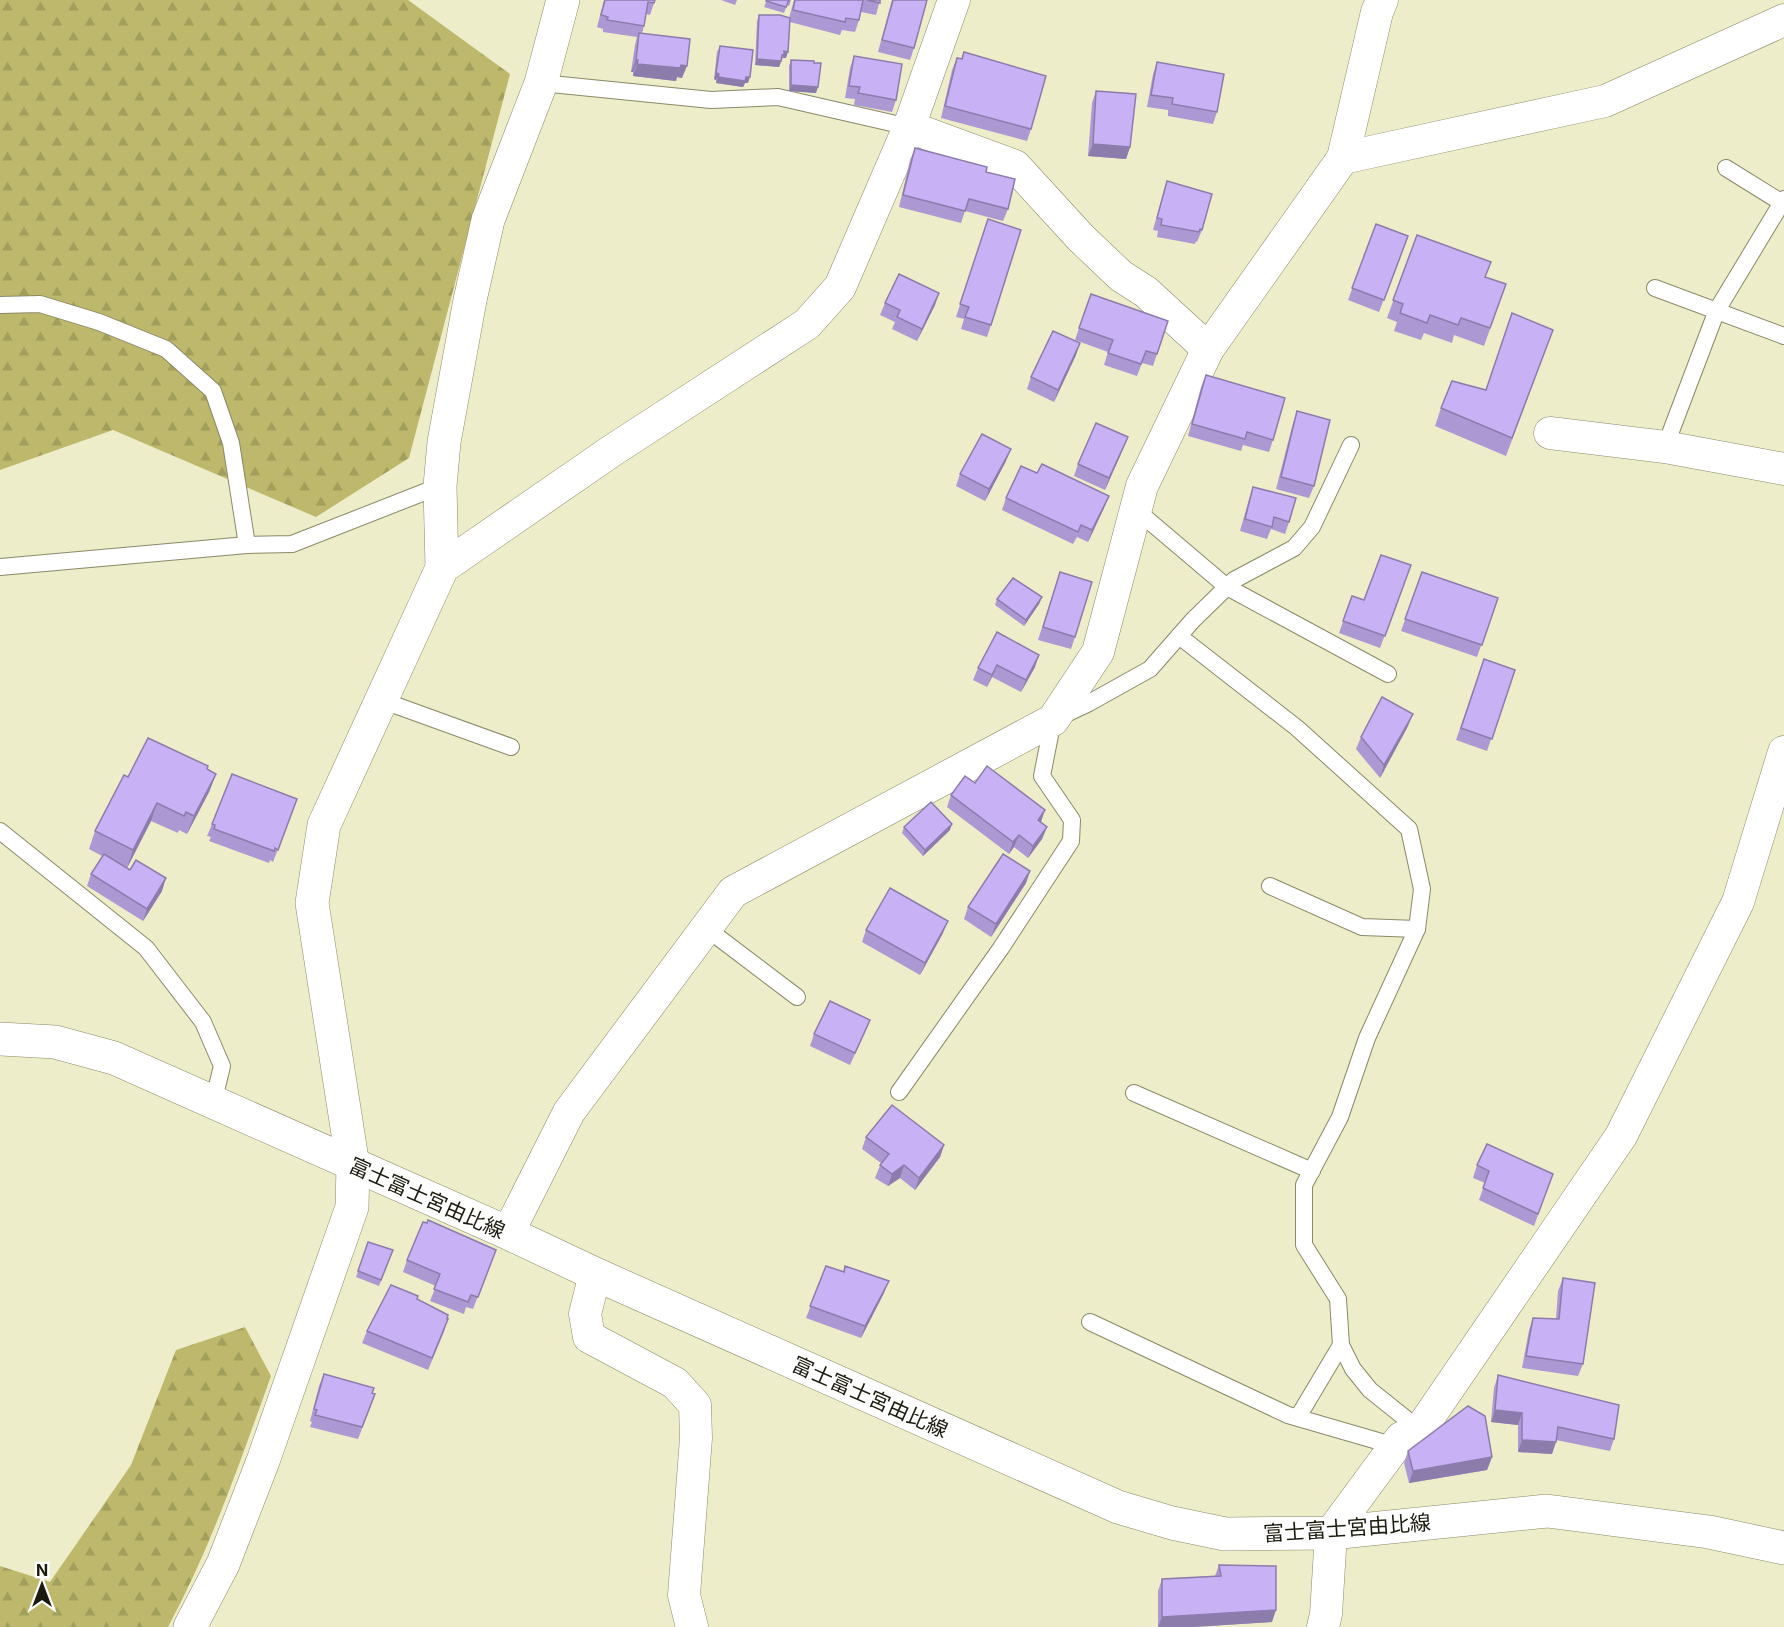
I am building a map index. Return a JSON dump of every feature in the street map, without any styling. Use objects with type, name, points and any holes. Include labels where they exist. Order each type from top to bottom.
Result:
[{"type":"main road","points":[[190,1627],[223,1564],[299,1362],[352,1207],[353,1166],[312,903],[324,825],[442,568],[440,486],[444,442],[470,300],[488,220],[541,83],[563,0]]},
{"type":"main road","name":"富士富士宮由比線","points":[[0,1039],[55,1042],[114,1058],[1118,1507],[1172,1523],[1225,1534],[1331,1533],[1547,1511],[1709,1532],[1784,1548]]},
{"type":"street","points":[[442,568],[613,450],[807,324],[840,287],[909,126],[954,0]]},
{"type":"street","points":[[508,1233],[569,1112],[733,892],[1053,720],[1098,652],[1142,486],[1209,349],[1343,158],[1377,12],[1382,0]]},
{"type":"street","points":[[1343,158],[1605,101],[1784,20]]},
{"type":"street","points":[[909,126],[1015,166],[1081,238],[1121,276],[1146,292],[1209,349]]},
{"type":"street","points":[[1550,434],[1665,447],[1784,470]]},
{"type":"street","points":[[1332,1623],[1331,1533],[1407,1438],[1621,1136],[1738,902],[1784,752]]},
{"type":"street","points":[[595,1275],[585,1314],[589,1337],[675,1383],[695,1405],[696,1438],[684,1595],[693,1627]]},
{"type":"lane","points":[[541,83],[711,100],[778,97],[909,126]]},
{"type":"lane","points":[[1665,447],[1717,310],[1783,202],[1726,168]]},
{"type":"lane","points":[[1655,288],[1784,336]]},
{"type":"lane","points":[[0,305],[40,304],[108,325],[166,349],[213,391],[231,443],[247,545]]},
{"type":"lane","points":[[899,1092],[1001,948],[1071,841],[1072,820],[1042,776],[1053,720],[1150,669],[1193,620],[1234,580],[1293,548],[1312,527],[1351,445]]},
{"type":"lane","points":[[0,567],[247,545],[292,544],[440,486]]},
{"type":"lane","points":[[1135,509],[1227,587],[1388,674]]},
{"type":"lane","points":[[1179,636],[1297,728],[1410,829],[1422,890],[1417,929],[1367,1038],[1340,1117],[1304,1185],[1304,1245],[1338,1299],[1341,1345],[1353,1369],[1407,1438]]},
{"type":"lane","points":[[381,700],[511,747]]},
{"type":"lane","points":[[0,831],[146,948],[203,1022],[222,1066],[213,1103]]},
{"type":"lane","points":[[1270,886],[1362,927],[1417,929]]},
{"type":"lane","points":[[706,928],[797,998]]},
{"type":"lane","points":[[1134,1093],[1312,1171]]},
{"type":"lane","points":[[1090,1322],[1288,1415],[1407,1438]]},
{"type":"lane","points":[[1298,1418],[1341,1345]]},
{"type":"green space","points":[[0,0],[408,0],[510,74],[409,458],[316,517],[113,430],[0,470]]},
{"type":"green space","points":[[245,1327],[271,1376],[211,1535],[168,1627],[0,1627],[0,1566],[50,1582],[131,1465],[176,1350]]},
{"type":"building","points":[[605,0],[655,0],[654,3],[648,2],[644,26],[607,20],[608,17],[601,15]]},
{"type":"building","points":[[767,0],[789,0],[786,7]]},
{"type":"building","points":[[795,0],[863,0],[859,20],[846,18],[845,22],[793,10]]},
{"type":"building","points":[[893,0],[927,0],[914,48],[882,40]]},
{"type":"building","points":[[759,15],[780,15],[790,18],[788,52],[784,51],[781,61],[757,59]]},
{"type":"building","points":[[639,33],[690,39],[687,66],[681,65],[680,68],[637,64]]},
{"type":"building","points":[[720,46],[753,50],[750,77],[746,77],[745,81],[718,77],[719,74],[716,73]]},
{"type":"building","points":[[964,52],[1046,76],[1031,129],[945,106],[957,58],[962,59]]},
{"type":"building","points":[[854,56],[902,64],[896,100],[858,93],[860,87],[849,86]]},
{"type":"building","points":[[791,60],[821,63],[818,87],[791,85]]},
{"type":"building","points":[[1157,62],[1224,74],[1217,112],[1172,104],[1173,98],[1151,95]]},
{"type":"building","points":[[1096,91],[1136,94],[1130,147],[1093,144]]},
{"type":"building","points":[[915,148],[987,167],[986,172],[1015,179],[1008,209],[969,199],[965,211],[903,195]]},
{"type":"building","points":[[1167,181],[1212,194],[1202,230],[1200,229],[1199,232],[1161,225],[1162,219],[1157,218]]},
{"type":"building","points":[[988,219],[1021,230],[991,325],[965,317],[969,307],[960,304]]},
{"type":"building","points":[[1376,224],[1408,236],[1384,300],[1352,288]]},
{"type":"building","points":[[1417,235],[1491,262],[1485,277],[1506,284],[1490,328],[1461,318],[1458,325],[1430,315],[1427,323],[1400,313],[1403,304],[1393,300]]},
{"type":"building","points":[[899,274],[939,293],[922,329],[897,317],[900,310],[885,303]]},
{"type":"building","points":[[1091,294],[1168,321],[1157,354],[1146,351],[1141,364],[1108,353],[1113,340],[1079,328]]},
{"type":"building","points":[[1512,313],[1553,330],[1512,438],[1441,408],[1452,381],[1486,390]]},
{"type":"building","points":[[1053,331],[1080,343],[1058,390],[1031,377]]},
{"type":"building","points":[[1206,375],[1285,398],[1273,440],[1247,432],[1245,439],[1192,424]]},
{"type":"building","points":[[1297,411],[1330,420],[1314,486],[1281,477]]},
{"type":"building","points":[[1096,423],[1128,437],[1109,478],[1078,464]]},
{"type":"building","points":[[982,434],[1011,449],[989,489],[960,474]]},
{"type":"building","points":[[1042,464],[1109,496],[1092,530],[1081,525],[1078,532],[1006,498],[1021,466],[1037,473]]},
{"type":"building","points":[[1253,487],[1296,498],[1289,522],[1274,517],[1272,527],[1245,519]]},
{"type":"building","points":[[1381,555],[1411,565],[1385,636],[1343,621],[1352,596],[1364,600]]},
{"type":"building","points":[[1060,572],[1092,582],[1075,637],[1043,627]]},
{"type":"building","points":[[1422,572],[1498,598],[1482,645],[1405,619]]},
{"type":"building","points":[[1013,578],[1042,597],[1026,620],[997,599]]},
{"type":"building","points":[[997,632],[1039,655],[1026,680],[997,665],[992,675],[978,668]]},
{"type":"building","points":[[1484,659],[1515,670],[1492,739],[1461,728]]},
{"type":"building","points":[[1382,697],[1413,714],[1384,765],[1361,737]]},
{"type":"building","points":[[148,738],[208,766],[207,769],[216,774],[194,816],[186,812],[184,816],[157,803],[133,850],[95,831],[124,775],[128,777]]},
{"type":"building","points":[[987,766],[1045,810],[1038,820],[1047,827],[1033,846],[1019,835],[1013,842],[951,795],[965,776],[975,783]]},
{"type":"building","points":[[232,774],[297,799],[278,850],[275,848],[274,851],[214,829],[215,825],[212,824]]},
{"type":"building","points":[[931,802],[952,824],[925,850],[904,827]]},
{"type":"building","points":[[104,854],[130,870],[136,860],[166,878],[147,909],[91,874]]},
{"type":"building","points":[[1003,854],[1030,871],[996,924],[968,907]]},
{"type":"building","points":[[890,888],[948,921],[925,963],[866,930]]},
{"type":"building","points":[[830,1001],[870,1020],[855,1053],[814,1034]]},
{"type":"building","points":[[892,1105],[944,1145],[919,1178],[904,1165],[892,1174],[880,1165],[889,1154],[866,1137]]},
{"type":"building","points":[[1487,1144],[1553,1174],[1538,1214],[1483,1188],[1489,1171],[1477,1165]]},
{"type":"building","points":[[428,1220],[496,1250],[478,1297],[471,1295],[468,1302],[434,1289],[440,1274],[407,1260],[423,1222],[427,1223]]},
{"type":"building","points":[[368,1242],[393,1250],[381,1280],[358,1271]]},
{"type":"building","points":[[826,1266],[844,1272],[845,1266],[889,1281],[865,1326],[810,1306]]},
{"type":"building","points":[[1563,1278],[1595,1283],[1583,1364],[1526,1356],[1533,1318],[1559,1319]]},
{"type":"building","points":[[391,1285],[418,1296],[417,1299],[448,1315],[432,1358],[367,1331]]},
{"type":"building","points":[[324,1374],[374,1388],[372,1393],[375,1394],[362,1427],[315,1415],[317,1410],[314,1409]]},
{"type":"building","points":[[1498,1375],[1619,1405],[1614,1439],[1558,1427],[1556,1442],[1522,1440],[1522,1413],[1495,1410]]},
{"type":"building","points":[[1468,1406],[1485,1416],[1492,1457],[1413,1471],[1408,1451]]},
{"type":"building","points":[[1219,1565],[1276,1566],[1276,1610],[1162,1617],[1162,1579],[1221,1576]]}]
